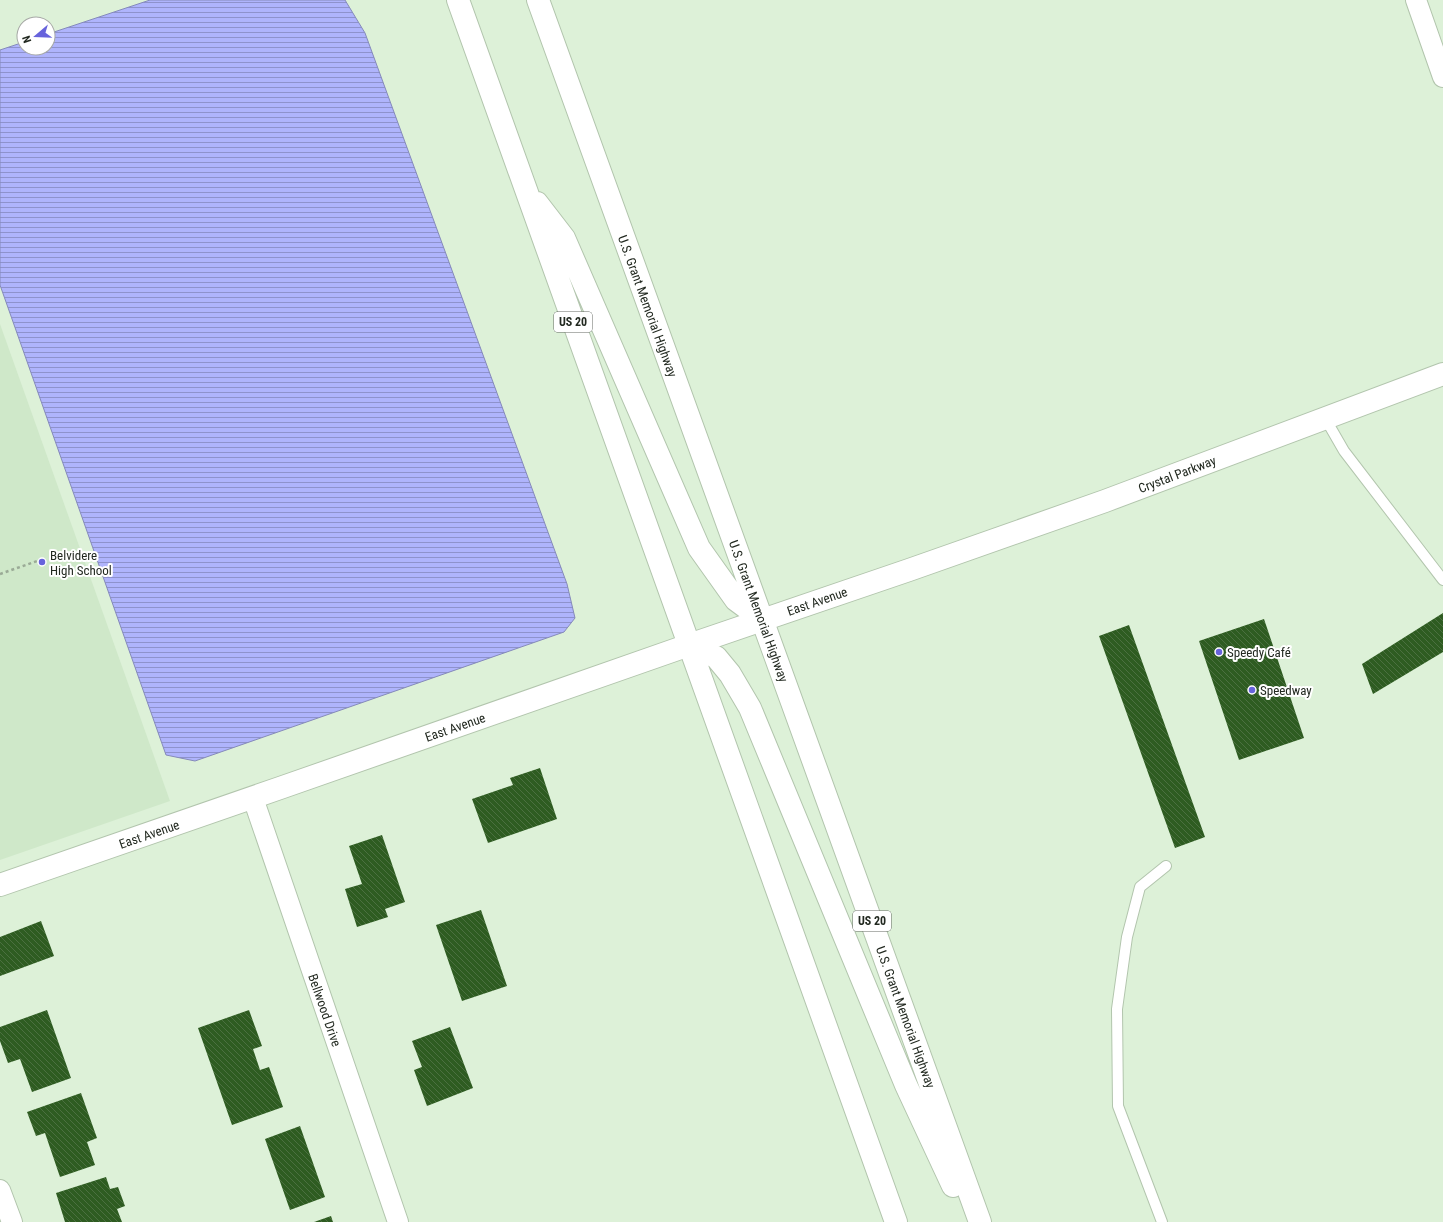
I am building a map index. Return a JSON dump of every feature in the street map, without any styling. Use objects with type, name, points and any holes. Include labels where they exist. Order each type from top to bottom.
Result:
[{"type":"main road","name":"US 20","points":[[458,0],[896,1222]]},
{"type":"main road","name":"U.S. Grant Memorial Highway","points":[[538,0],[980,1222]]},
{"type":"main road","points":[[525,186],[564,238],[699,548],[736,600],[763,620]]},
{"type":"main road","name":"Crystal Parkway","points":[[909,570],[1105,501],[1443,374]]},
{"type":"main road","name":"East Avenue","points":[[0,885],[909,570]]},
{"type":"main road","points":[[689,645],[716,657],[730,674],[750,708],[906,1085],[970,1222]]},
{"type":"street","points":[[1416,0],[1433,39],[1443,77]]},
{"type":"street","name":"Bellwood Drive","points":[[253,798],[398,1222]]},
{"type":"street","points":[[0,1190],[12,1222]]},
{"type":"lane","points":[[1325,418],[1344,451],[1443,580]]},
{"type":"lane","points":[[1162,1222],[1118,1106],[1117,1009],[1127,937],[1140,887],[1166,866]]},
{"type":"path","points":[[0,574],[40,560]]},
{"type":"shaded area","name":"Belvidere High School","points":[[0,324],[170,801],[0,860]]},
{"type":"water","points":[[150,0],[345,0],[365,33],[567,584],[575,618],[564,632],[195,761],[166,755],[0,285],[0,50],[16,45],[16,56],[56,56],[56,31]]},
{"type":"building","points":[[1443,613],[1443,652],[1373,694],[1362,664]]},
{"type":"building","name":"Speedway","points":[[1264,619],[1304,738],[1239,760],[1199,641]]},
{"type":"building","points":[[1129,625],[1205,837],[1175,848],[1099,636]]},
{"type":"building","points":[[540,768],[557,819],[488,843],[472,799],[513,785],[510,778]]},
{"type":"building","points":[[382,835],[405,902],[385,909],[388,917],[357,927],[345,889],[362,884],[349,846]]},
{"type":"building","points":[[481,910],[507,986],[462,1001],[436,925]]},
{"type":"building","points":[[41,921],[54,956],[0,976],[0,937]]},
{"type":"building","points":[[47,1010],[71,1078],[32,1092],[20,1059],[8,1063],[0,1041],[0,1027]]},
{"type":"building","points":[[249,1010],[262,1046],[253,1049],[260,1070],[269,1067],[283,1107],[232,1125],[198,1028]]},
{"type":"building","points":[[450,1027],[473,1088],[427,1106],[414,1070],[422,1067],[412,1041]]},
{"type":"building","points":[[81,1093],[97,1138],[87,1142],[95,1165],[60,1177],[45,1133],[36,1136],[27,1112]]},
{"type":"building","points":[[300,1126],[325,1197],[290,1210],[265,1139]]},
{"type":"building","points":[[106,1177],[110,1189],[118,1187],[125,1206],[117,1209],[122,1222],[65,1222],[56,1193]]},
{"type":"building","points":[[331,1216],[333,1222],[314,1222]]},
{"type":"place","name":"Belvidere High School","points":[[42,562]]},
{"type":"place","name":"Speedy Café","points":[[1219,652]]},
{"type":"place","name":"Speedway","points":[[1252,690]]}]
